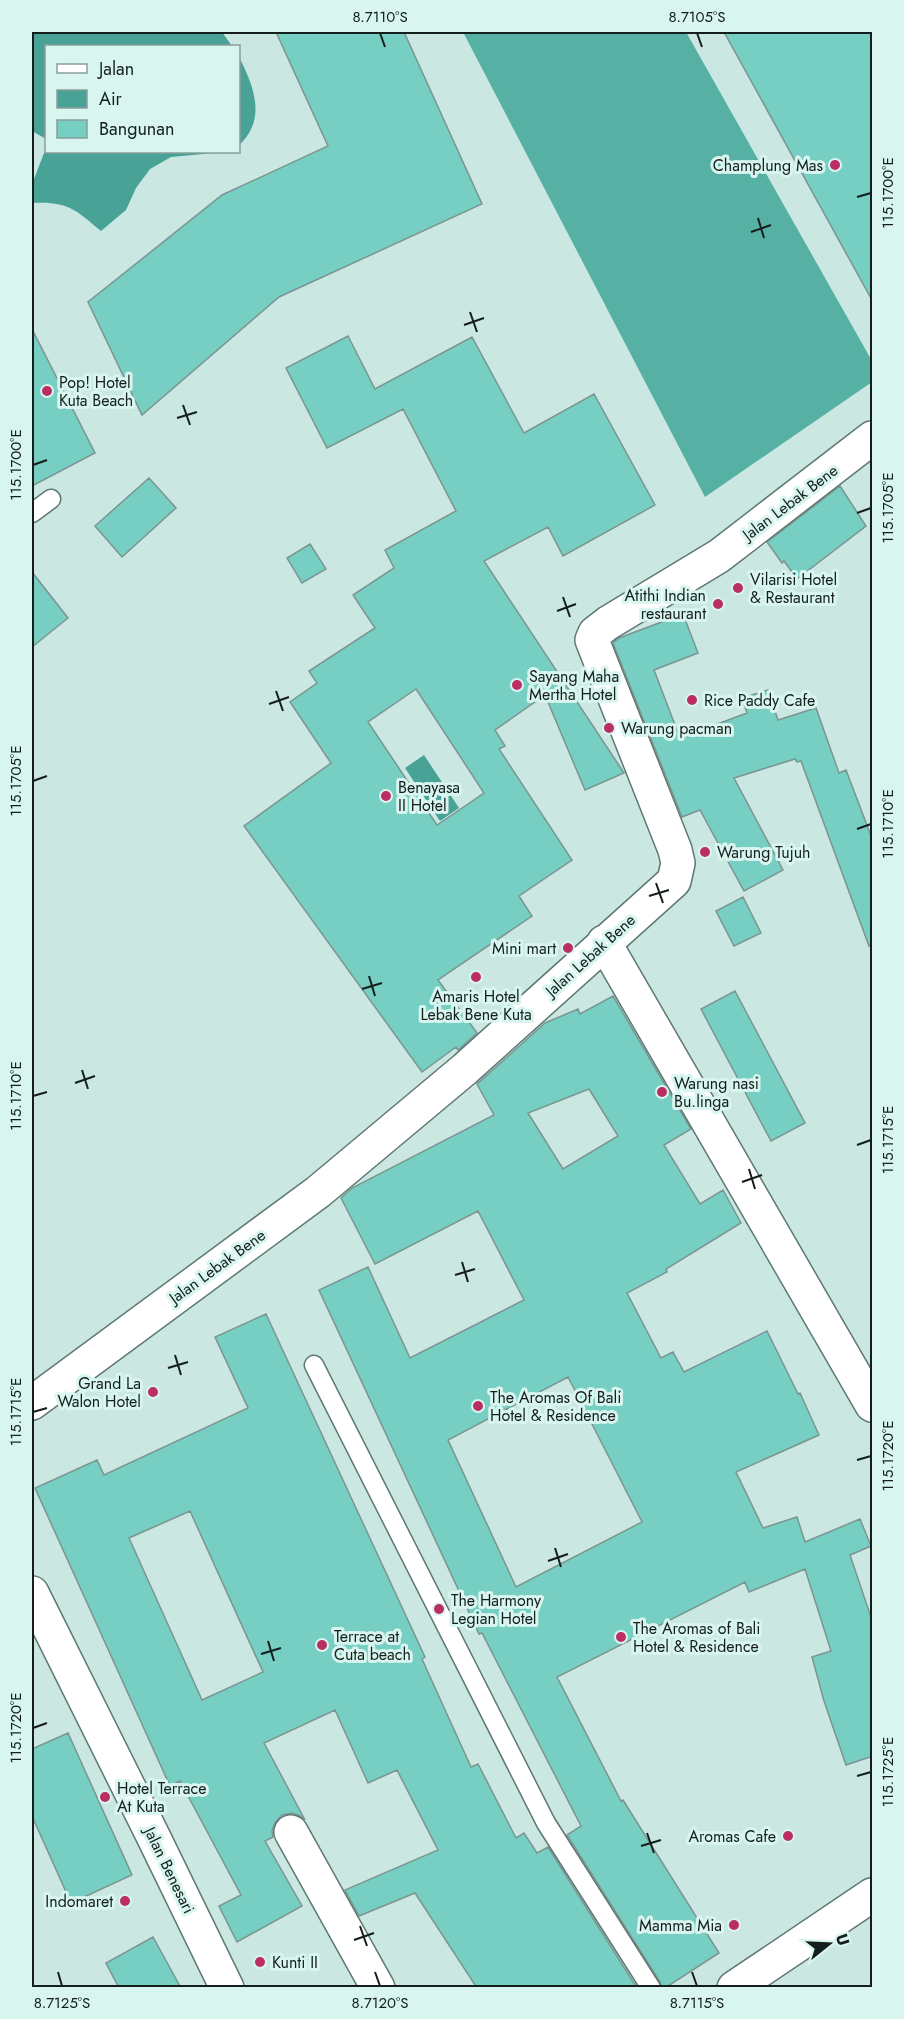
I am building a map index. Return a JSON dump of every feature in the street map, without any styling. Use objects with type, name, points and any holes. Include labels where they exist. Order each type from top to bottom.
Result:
[{"type":"street","name":"Jalan Lebak Bene","points":[[32,1403],[318,1192],[465,1069],[674,880],[678,863],[675,850],[594,648],[592,640],[595,633],[719,556],[873,438]]},
{"type":"street","points":[[604,942],[873,1405]]},
{"type":"street","name":"Jalan Benesari","points":[[32,1593],[227,1988]]},
{"type":"street","points":[[291,1832],[378,1988]]},
{"type":"street","points":[[734,1988],[871,1899]]},
{"type":"lane","points":[[32,513],[51,500]]},
{"type":"lane","points":[[314,1365],[546,1823],[651,1988]]},
{"type":"shaded area","points":[[463,32],[686,32],[872,361],[872,382],[705,497]]},
{"type":"water","points":[[32,32],[222,32],[231,45],[45,45],[45,138],[32,131]]},
{"type":"water","points":[[240,59],[249,79],[255,102],[253,125],[240,144]]},
{"type":"water","points":[[45,151],[45,153],[214,153],[171,157],[150,169],[136,188],[126,210],[101,231],[70,208],[54,203],[32,203],[32,184]]},
{"type":"water","points":[[424,755],[459,808],[440,821],[405,768]]},
{"type":"building","points":[[276,32],[404,32],[482,204],[279,297],[142,415],[88,302],[222,195],[328,146]]},
{"type":"building","name":"Champlung Mas","points":[[724,32],[873,32],[873,302]]},
{"type":"building","name":"Pop! Hotel Kuta Beach","points":[[32,329],[95,453],[32,486]]},
{"type":"building","points":[[348,336],[375,389],[472,337],[524,433],[594,394],[655,505],[563,556],[548,527],[484,561],[624,773],[585,790],[545,695],[495,730],[505,746],[499,749],[572,860],[519,896],[532,916],[438,980],[477,1033],[458,1050],[456,1047],[422,1072],[244,826],[331,763],[290,702],[317,683],[309,671],[375,628],[353,595],[394,568],[385,550],[456,511],[403,409],[327,448],[286,368]],"holes":[[[416,689],[484,793],[437,825],[368,722]]]},
{"type":"building","points":[[149,478],[176,508],[122,557],[95,526]]},
{"type":"building","points":[[840,486],[866,526],[797,579],[767,542]]},
{"type":"building","points":[[310,544],[326,569],[302,583],[287,558]]},
{"type":"building","points":[[32,572],[68,618],[32,647]]},
{"type":"building","points":[[683,614],[698,653],[654,670],[680,738],[747,713],[742,698],[768,690],[778,720],[816,708],[839,773],[846,770],[873,841],[873,945],[869,946],[801,761],[797,762],[795,759],[734,778],[783,870],[744,891],[700,810],[682,817],[613,643],[619,638]]},
{"type":"building","points":[[743,897],[761,933],[734,946],[716,911]]},
{"type":"building","points":[[735,991],[805,1123],[771,1141],[701,1009]]},
{"type":"building","points":[[613,996],[691,1129],[664,1145],[700,1204],[723,1190],[741,1223],[666,1269],[667,1272],[627,1293],[661,1358],[673,1352],[684,1372],[767,1331],[819,1435],[736,1472],[763,1528],[797,1517],[805,1542],[860,1519],[871,1546],[850,1555],[873,1623],[873,1756],[846,1765],[812,1657],[831,1651],[805,1569],[749,1592],[745,1582],[557,1677],[621,1801],[623,1800],[719,1953],[665,1988],[662,1988],[567,1835],[581,1826],[482,1633],[479,1634],[319,1290],[368,1267],[410,1358],[524,1300],[478,1211],[375,1264],[341,1198],[352,1188],[494,1115],[477,1084],[545,1023],[578,1009],[580,1014]],"holes":[[[589,1089],[618,1136],[563,1169],[528,1113]],[[568,1377],[642,1522],[516,1587],[448,1440]]]},
{"type":"building","points":[[266,1314],[425,1657],[422,1659],[471,1767],[478,1764],[516,1838],[524,1833],[537,1853],[548,1847],[637,1988],[477,1988],[415,1893],[359,1916],[345,1890],[438,1850],[397,1770],[368,1783],[335,1710],[264,1743],[305,1820],[292,1813],[282,1815],[275,1823],[272,1831],[273,1837],[265,1841],[302,1906],[237,1942],[219,1906],[241,1895],[180,1781],[170,1786],[35,1488],[97,1460],[104,1475],[248,1408],[215,1337]],"holes":[[[190,1511],[263,1672],[202,1700],[129,1538]]]},
{"type":"building","points":[[68,1733],[132,1875],[71,1903],[32,1816],[32,1749]]},
{"type":"building","points":[[153,1937],[181,1988],[119,1988],[106,1963]]},
{"type":"place","name":"Champlung Mas","points":[[835,165]]},
{"type":"place","name":"Pop! Hotel Kuta Beach","points":[[47,391]]},
{"type":"place","name":"Vilarisi Hotel & Restaurant","points":[[738,588]]},
{"type":"place","name":"Atithi Indian restaurant","points":[[718,604]]},
{"type":"place","name":"Sayang Maha Mertha Hotel","points":[[517,685]]},
{"type":"place","name":"Rice Paddy Cafe","points":[[692,700]]},
{"type":"place","name":"Warung pacman","points":[[609,728]]},
{"type":"place","name":"Benayasa II Hotel","points":[[386,796]]},
{"type":"place","name":"Warung Tujuh","points":[[705,852]]},
{"type":"place","name":"Mini mart","points":[[568,948]]},
{"type":"place","name":"Amaris Hotel Lebak Bene Kuta","points":[[476,977]]},
{"type":"place","name":"Warung nasi Bu.linga","points":[[662,1092]]},
{"type":"place","name":"Grand La Walon Hotel","points":[[153,1392]]},
{"type":"place","name":"The Aromas Of Bali Hotel & Residence","points":[[478,1406]]},
{"type":"place","name":"The Harmony Legian Hotel","points":[[439,1609]]},
{"type":"place","name":"The Aromas of Bali Hotel & Residence","points":[[621,1637]]},
{"type":"place","name":"Terrace at Cuta beach","points":[[322,1645]]},
{"type":"place","name":"Hotel Terrace At Kuta","points":[[105,1797]]},
{"type":"place","name":"Aromas Cafe","points":[[788,1836]]},
{"type":"place","name":"Indomaret","points":[[125,1901]]},
{"type":"place","name":"Mamma Mia","points":[[734,1925]]},
{"type":"place","name":"Kunti II","points":[[260,1962]]}]
